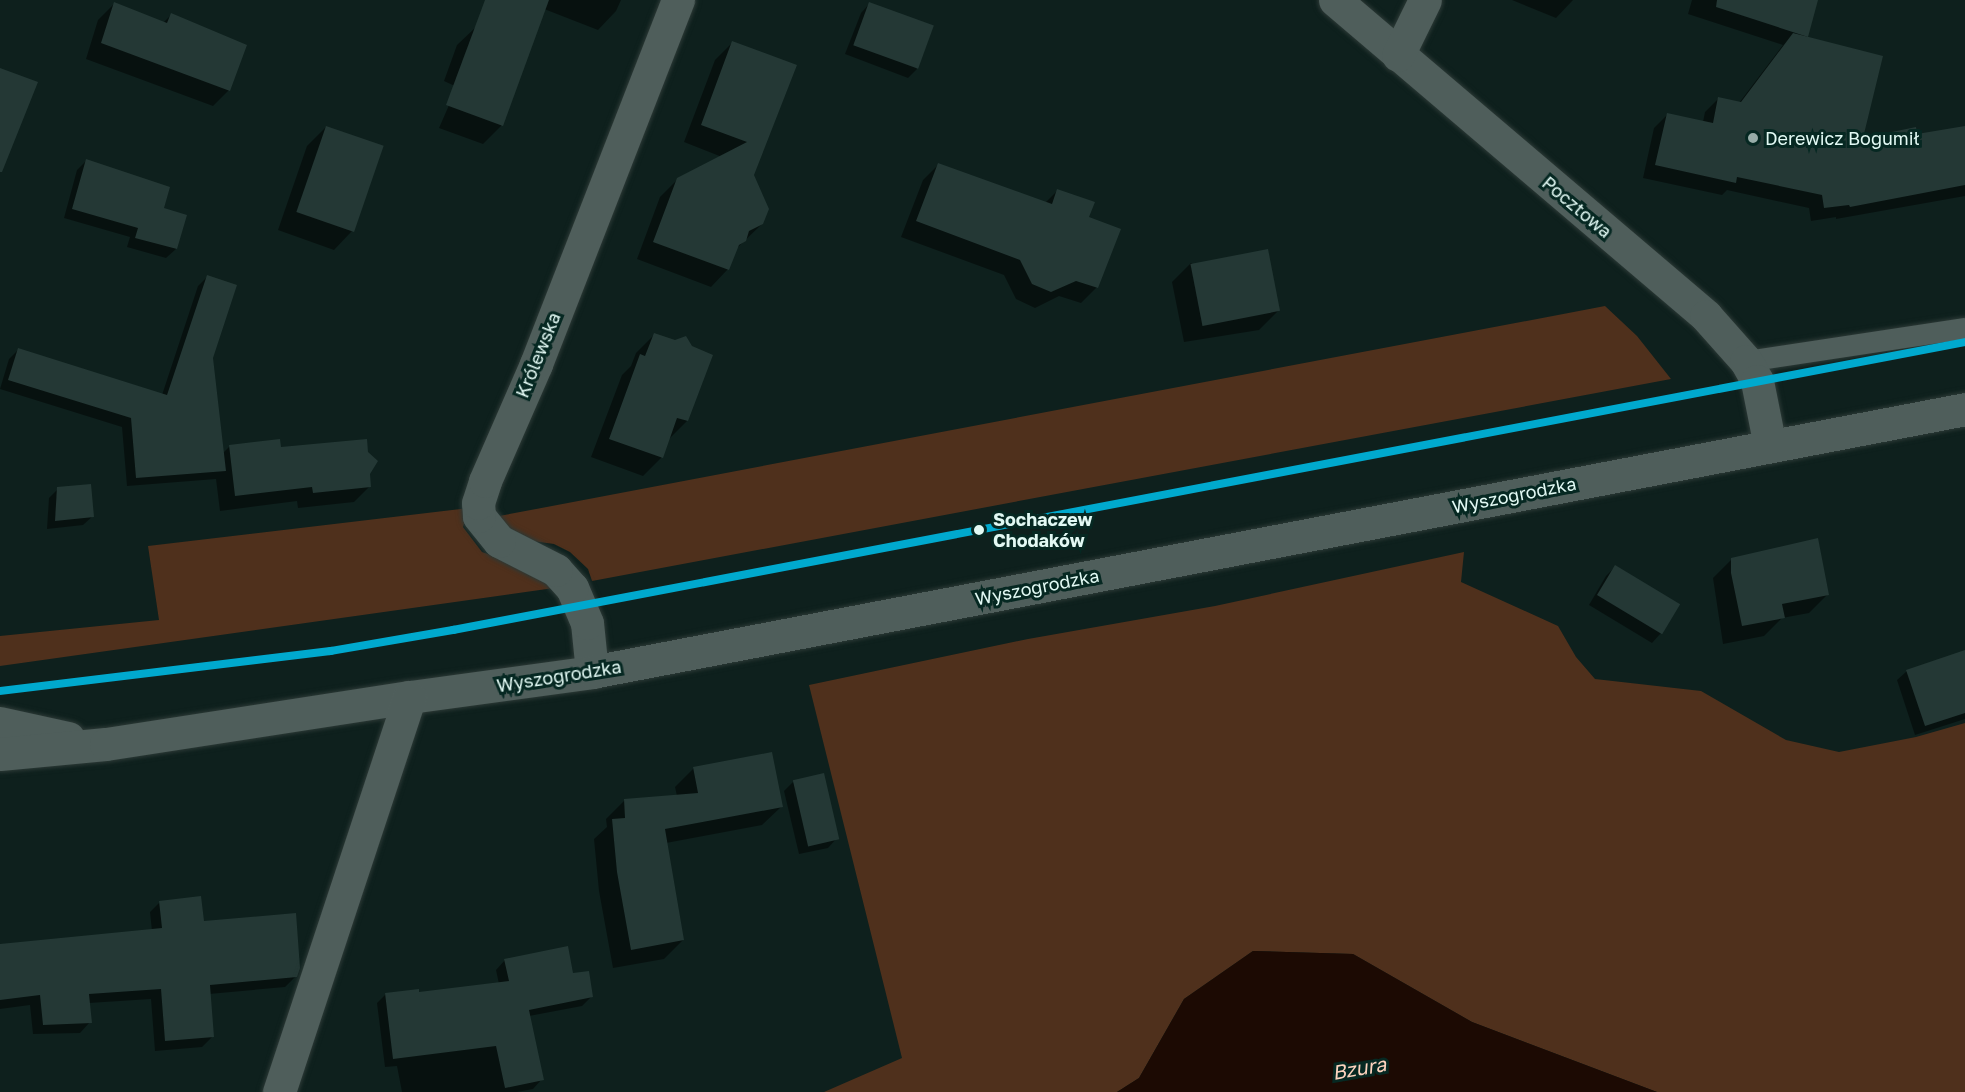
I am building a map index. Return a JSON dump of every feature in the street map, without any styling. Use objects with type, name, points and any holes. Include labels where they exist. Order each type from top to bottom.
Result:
[{"type":"street","name":"Królewska","points":[[592,672],[587,623],[572,588],[556,570],[499,541],[478,516],[478,503],[485,481],[536,364],[678,0]]},
{"type":"street","name":"Pocztowa","points":[[1335,0],[1706,316],[1746,361],[1757,381],[1770,446]]},
{"type":"street","points":[[1398,55],[1425,0]]},
{"type":"street","name":"Wyszogrodzka","points":[[0,754],[105,744],[592,672],[1965,409]]},
{"type":"street","points":[[279,1092],[411,697]]},
{"type":"street","name":"Wyszogrodzka","points":[[0,723],[24,730],[105,744]]},
{"type":"lane","points":[[1746,361],[1965,328]]},
{"type":"shaded area","points":[[1605,306],[1637,336],[1671,379],[592,581],[588,569],[570,552],[554,544],[532,541],[504,528],[494,517]]},
{"type":"shaded area","points":[[469,508],[463,527],[482,552],[523,566],[561,587],[0,666],[0,636],[159,620],[148,546]]},
{"type":"shaded area","points":[[1464,552],[1461,582],[1558,626],[1576,657],[1595,679],[1701,691],[1786,740],[1839,752],[1916,737],[1965,723],[1965,1092],[1657,1092],[1472,1022],[1353,954],[1253,951],[1184,999],[1139,1078],[1117,1092],[824,1092],[902,1058],[809,685],[1028,639],[1215,606]]},
{"type":"water","name":"Bzura","points":[[1253,951],[1353,954],[1472,1022],[1657,1092],[1117,1092],[1139,1078],[1184,999]]},
{"type":"building","points":[[485,0],[549,0],[503,126],[446,105]]},
{"type":"building","points":[[1717,0],[1818,0],[1808,37],[1716,7]]},
{"type":"building","points":[[114,2],[167,23],[171,13],[247,45],[230,91],[101,43]]},
{"type":"building","points":[[869,2],[934,26],[918,69],[853,45]]},
{"type":"building","points":[[1793,33],[1883,56],[1863,138],[1916,127],[1917,134],[1965,126],[1965,185],[1850,207],[1849,205],[1824,208],[1822,195],[1737,177],[1736,183],[1655,165],[1667,113],[1713,123],[1718,97],[1741,102]]},
{"type":"building","points":[[732,41],[797,65],[754,175],[769,209],[763,224],[749,231],[746,241],[739,245],[729,270],[653,242],[677,178],[747,142],[701,125]]},
{"type":"building","points":[[0,68],[38,82],[2,172],[0,172]]},
{"type":"building","points":[[326,126],[384,146],[354,232],[296,212]]},
{"type":"building","points":[[86,159],[170,187],[164,208],[187,215],[177,249],[135,238],[138,228],[72,209]]},
{"type":"building","points":[[938,163],[1052,204],[1057,189],[1095,202],[1089,217],[1121,229],[1098,288],[1076,281],[1051,292],[1032,284],[1020,260],[916,221]]},
{"type":"building","points":[[1268,249],[1280,311],[1202,326],[1190,264]]},
{"type":"building","points":[[207,275],[237,285],[213,358],[226,471],[136,478],[131,418],[8,380],[18,348],[167,395]]},
{"type":"building","points":[[654,333],[675,340],[686,336],[692,346],[713,355],[688,421],[677,418],[663,458],[609,439],[640,354],[645,356]]},
{"type":"building","points":[[280,439],[281,447],[367,439],[368,452],[378,461],[370,474],[371,487],[313,493],[312,487],[235,496],[229,445]]},
{"type":"building","points":[[91,484],[94,517],[55,521],[57,487]]},
{"type":"building","points":[[1818,538],[1829,595],[1782,604],[1785,618],[1742,626],[1731,573],[1731,558]]},
{"type":"building","points":[[1615,565],[1680,604],[1662,634],[1597,595]]},
{"type":"building","points":[[1965,650],[1965,713],[1925,726],[1906,670]]},
{"type":"building","points":[[772,752],[783,807],[665,829],[684,940],[631,950],[617,872],[612,819],[625,818],[624,799],[698,793],[693,767]]},
{"type":"building","points":[[824,773],[839,839],[808,846],[793,780]]},
{"type":"building","points":[[201,896],[204,921],[296,913],[300,968],[297,977],[210,985],[214,1037],[165,1041],[161,989],[89,994],[92,1023],[43,1025],[40,995],[0,1000],[0,944],[162,928],[159,901]]},
{"type":"building","points":[[568,946],[573,973],[589,971],[593,997],[529,1010],[544,1080],[505,1088],[496,1046],[393,1059],[385,993],[419,989],[419,992],[509,981],[504,959]]},
{"type":"transit line","points":[[0,691],[331,651],[453,630],[1965,342]]},
{"type":"place","name":"Derewicz Bogumił","points":[[1753,138]]},
{"type":"place","name":"Sochaczew Chodaków","points":[[979,530]]}]
